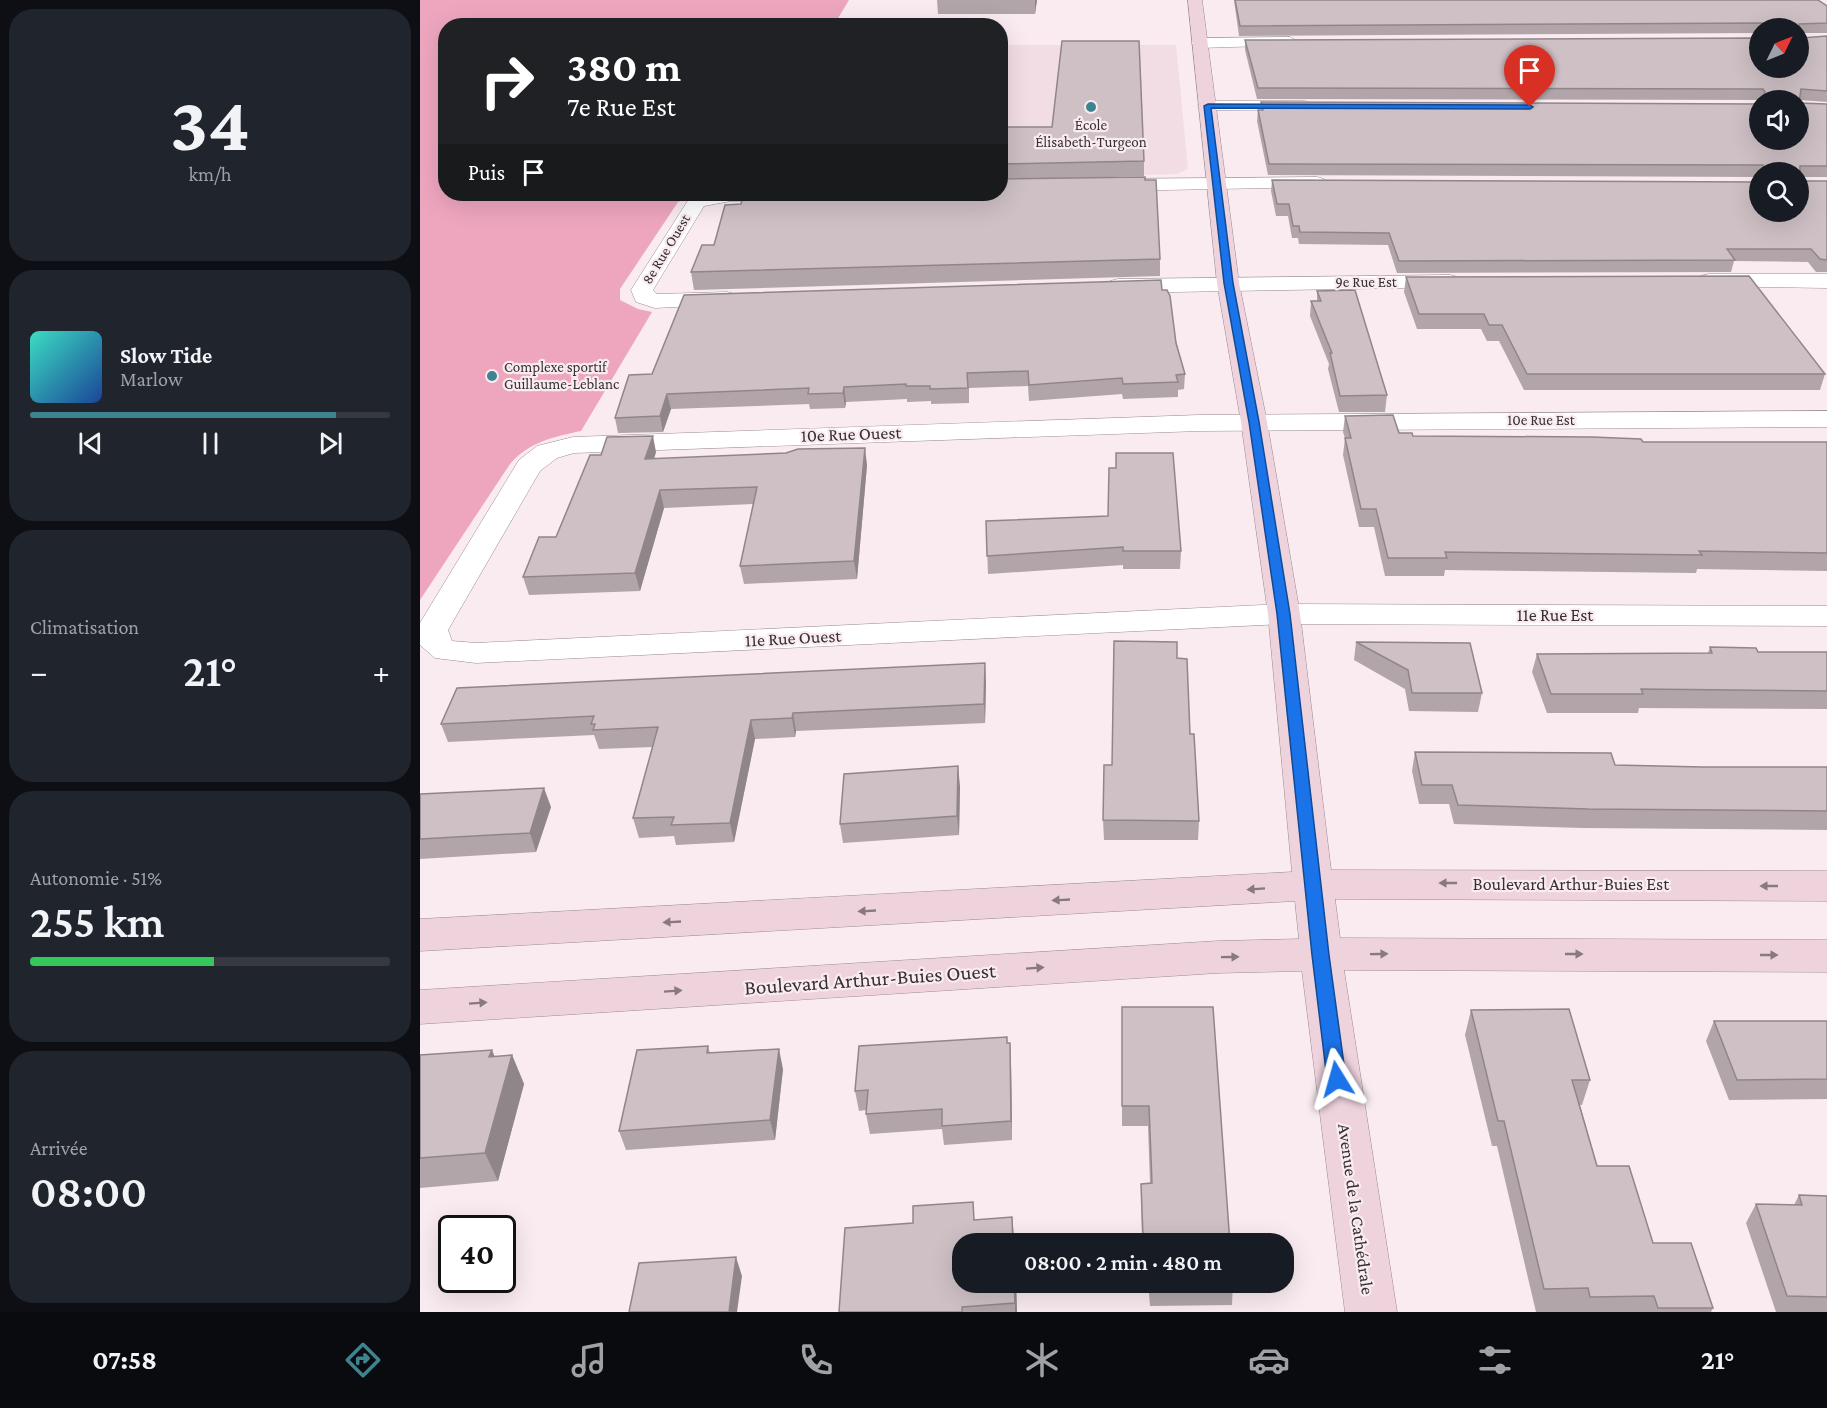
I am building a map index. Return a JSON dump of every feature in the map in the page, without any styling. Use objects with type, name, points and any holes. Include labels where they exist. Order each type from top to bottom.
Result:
[{"type":"street","name":"Avenue de la Cathédrale","points":[[1195,0],[1228,283],[1254,422],[1284,614],[1320,955],[1371,1312]]},
{"type":"street","points":[[1199,43],[1306,42]]},
{"type":"street","points":[[1208,106],[1325,106]]},
{"type":"street","points":[[1096,186],[1335,183]]},
{"type":"street","name":"8e Rue Ouest","points":[[706,201],[694,204],[642,290],[644,297],[655,301],[749,298]]},
{"type":"street","points":[[1683,281],[1827,281]]},
{"type":"street","name":"9e Rue Est","points":[[1090,287],[1228,283],[1468,282]]},
{"type":"street","name":"10e Rue Est","points":[[1254,422],[1827,418]]},
{"type":"street","name":"10e Rue Ouest","points":[[489,530],[530,466],[547,452],[573,445],[1254,422]]},
{"type":"street","name":"11e Rue Ouest","points":[[489,530],[432,630],[431,638],[436,645],[455,653],[1284,614]]},
{"type":"street","name":"11e Rue Est","points":[[1284,614],[1827,616]]},
{"type":"street","name":"Boulevard Arthur-Buies Est","points":[[1314,885],[1421,883],[1827,886]]},
{"type":"street","points":[[420,936],[1314,885]]},
{"type":"street","points":[[1320,955],[1827,956]]},
{"type":"street","name":"Boulevard Arthur-Buies Ouest","points":[[420,1007],[1218,957],[1320,955]]},
{"type":"shaded area","name":"Complexe sportif Guillaume-Leblanc","points":[[420,0],[849,0],[838,18],[438,18],[438,201],[680,201],[620,289],[620,300],[638,309],[652,312],[581,431],[533,445],[510,464],[420,600]]},
{"type":"shaded area","name":"École Élisabeth-Turgeon","points":[[1008,45],[1176,45],[1188,169],[1177,174],[1008,179]]},
{"type":"building","points":[[1235,0],[1818,0],[1827,6],[1827,23],[1809,24],[1809,18],[1749,18],[1749,23],[1240,26]]},
{"type":"building","points":[[1827,36],[1827,91],[1801,89],[1258,88],[1245,40],[1749,38],[1749,78],[1809,78],[1809,37]]},
{"type":"building","points":[[1062,41],[1139,41],[1144,161],[1008,164],[1008,127],[1052,127]]},
{"type":"building","points":[[1261,102],[1749,104],[1749,150],[1809,150],[1809,103],[1827,104],[1827,166],[1809,166],[1809,162],[1749,162],[1749,165],[1269,164],[1258,110],[1263,110]]},
{"type":"building","points":[[1145,177],[1145,180],[1156,180],[1160,259],[691,272],[702,245],[714,245],[725,205],[741,204],[742,201],[1008,201],[1008,179]]},
{"type":"building","points":[[1272,180],[1749,182],[1749,222],[1809,222],[1809,181],[1827,181],[1827,260],[1820,259],[1811,249],[1727,249],[1735,260],[1399,261],[1389,233],[1300,232],[1299,226],[1293,226],[1289,204],[1277,204]]},
{"type":"building","points":[[1749,276],[1825,374],[1527,374],[1502,325],[1489,325],[1484,314],[1419,314],[1406,277]]},
{"type":"building","points":[[1161,280],[1162,290],[1167,290],[1170,296],[1176,343],[1185,374],[1176,375],[1178,382],[1123,384],[1122,378],[1029,385],[1028,371],[967,373],[968,388],[930,389],[930,386],[906,386],[906,384],[844,387],[843,393],[808,394],[809,388],[667,394],[660,416],[615,418],[629,375],[652,374],[684,295]]},
{"type":"building","points":[[1355,290],[1387,395],[1340,396],[1330,353],[1332,353],[1311,301],[1321,301],[1317,291]]},
{"type":"building","points":[[1393,415],[1399,433],[1412,433],[1413,436],[1592,437],[1641,439],[1643,442],[1827,442],[1827,553],[1699,551],[1702,555],[1445,552],[1447,558],[1388,558],[1376,509],[1361,509],[1345,438],[1351,438],[1345,416]]},
{"type":"building","points":[[653,436],[645,459],[786,453],[798,449],[865,448],[854,561],[740,566],[757,487],[660,490],[635,573],[523,577],[539,537],[556,537],[590,455],[601,455],[607,437]]},
{"type":"building","points":[[1116,453],[1173,453],[1181,551],[1123,551],[1123,547],[987,556],[986,521],[1108,516],[1109,468],[1116,468]]},
{"type":"building","points":[[1114,641],[1177,642],[1177,658],[1187,659],[1190,734],[1194,734],[1199,821],[1103,820],[1104,765],[1112,765]]},
{"type":"building","points":[[1356,642],[1470,643],[1482,693],[1412,693],[1408,670]]},
{"type":"building","points":[[1710,647],[1756,648],[1758,652],[1827,652],[1827,691],[1641,689],[1643,694],[1551,694],[1537,654],[1712,653]]},
{"type":"building","points":[[985,663],[984,704],[793,713],[792,718],[751,720],[730,823],[671,825],[674,817],[633,818],[658,727],[593,730],[595,724],[591,724],[594,716],[441,724],[457,688]]},
{"type":"building","points":[[1415,752],[1611,753],[1615,765],[1827,767],[1827,811],[1588,809],[1458,805],[1452,785],[1422,785]]},
{"type":"building","points":[[958,766],[957,816],[840,824],[844,774]]},
{"type":"building","points":[[544,788],[530,833],[420,839],[420,794]]},
{"type":"building","points":[[1122,1007],[1213,1007],[1229,1233],[1143,1233],[1141,1184],[1152,1183],[1149,1106],[1122,1106]]},
{"type":"building","points":[[1569,1009],[1590,1080],[1572,1080],[1597,1166],[1629,1166],[1653,1243],[1691,1243],[1713,1308],[1658,1308],[1654,1296],[1590,1297],[1588,1288],[1544,1289],[1504,1121],[1498,1121],[1471,1010]]},
{"type":"building","points":[[1714,1021],[1827,1021],[1827,1079],[1737,1080]]},
{"type":"building","points":[[1007,1037],[1007,1043],[1010,1043],[1011,1121],[942,1126],[942,1109],[866,1114],[868,1090],[855,1091],[859,1046]]},
{"type":"building","points":[[708,1046],[707,1053],[779,1049],[770,1120],[619,1131],[637,1050]]},
{"type":"building","points":[[492,1050],[489,1057],[512,1055],[485,1153],[420,1158],[420,1055]]},
{"type":"building","points":[[1799,1195],[1827,1196],[1827,1297],[1787,1296],[1756,1204],[1802,1205]]},
{"type":"building","points":[[973,1202],[974,1220],[1012,1217],[1013,1233],[952,1233],[952,1293],[1015,1293],[1015,1303],[962,1307],[962,1312],[839,1312],[845,1228],[913,1223],[913,1206]]},
{"type":"building","points":[[736,1257],[729,1312],[629,1312],[639,1263]]},
{"type":"place","name":"École Élisabeth-Turgeon","points":[[1091,107]]},
{"type":"place","name":"Complexe sportif Guillaume-Leblanc","points":[[492,376]]},
{"type":"route","points":[[1337,1079],[1320,955],[1284,614],[1254,422],[1228,283],[1208,106],[1530,107]]}]
